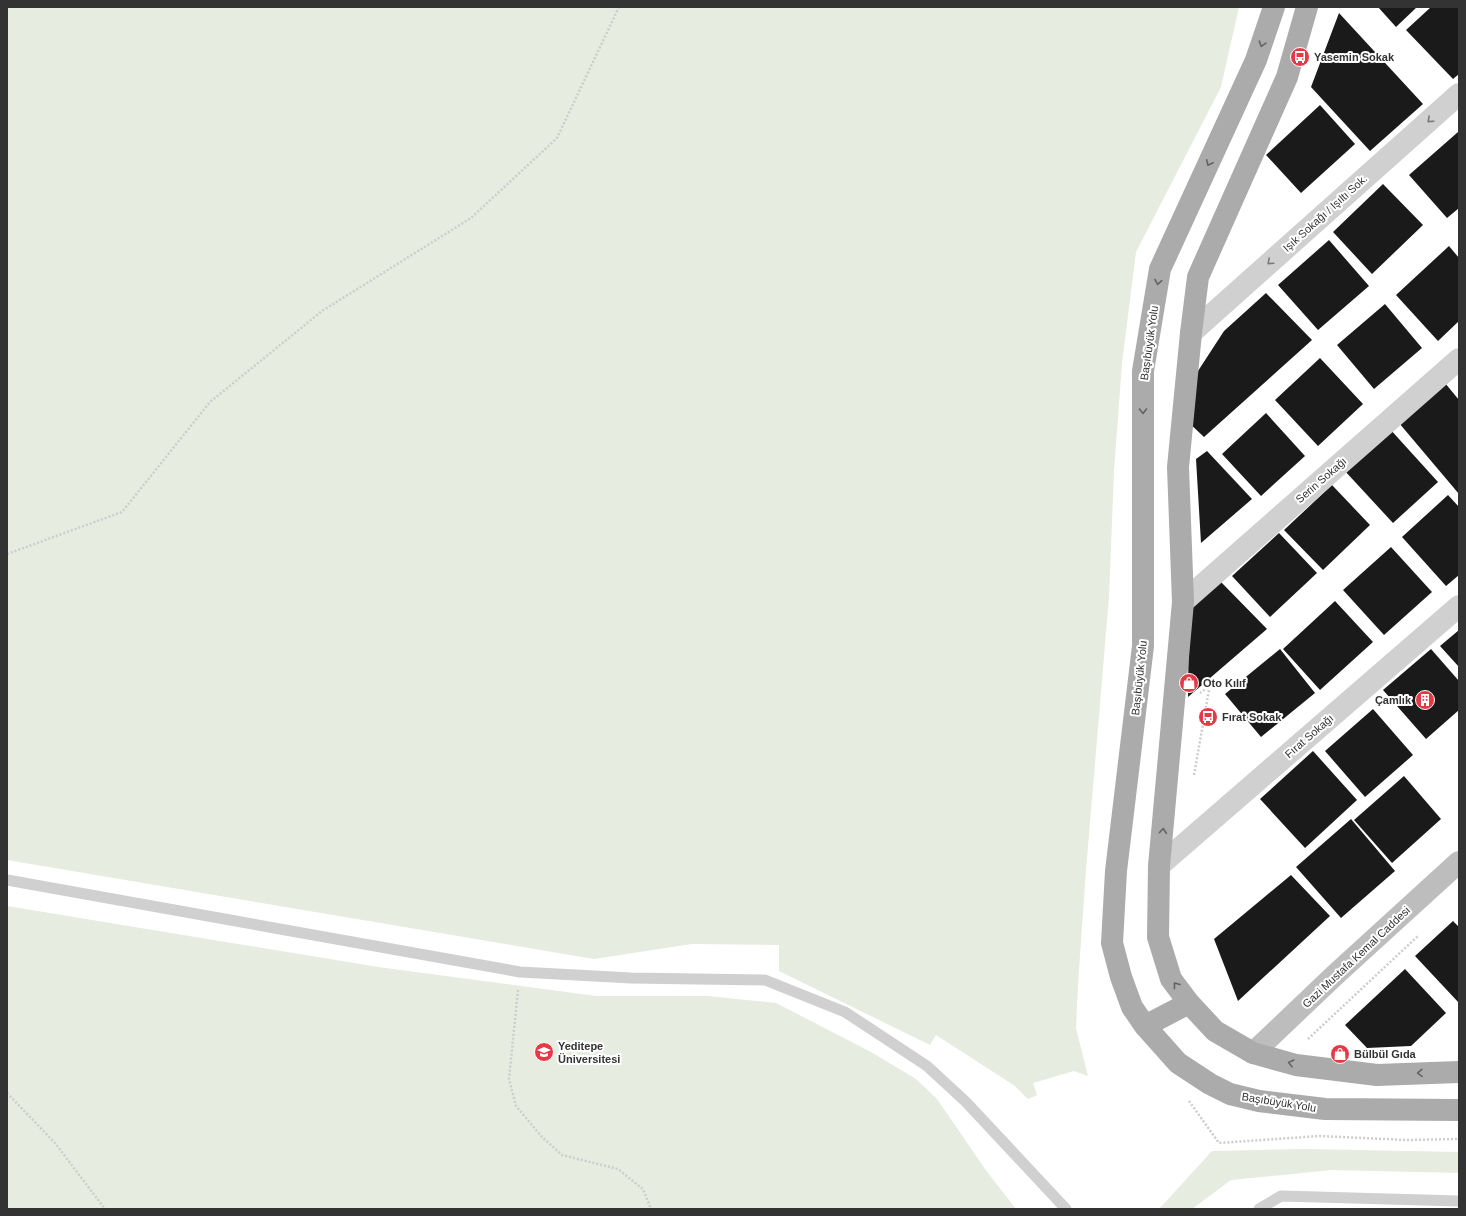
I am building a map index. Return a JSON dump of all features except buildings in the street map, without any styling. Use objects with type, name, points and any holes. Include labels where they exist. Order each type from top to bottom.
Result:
[{"type":"main road","name":"Başıbüyük Yolu","points":[[1274,7],[1256,60],[1160,269],[1142,371],[1143,646],[1116,871],[1112,943],[1130,1001],[1145,1026],[1178,1063],[1210,1084],[1230,1094],[1259,1101],[1325,1109],[1459,1110]]},
{"type":"main road","points":[[1307,7],[1287,77],[1198,277],[1178,466],[1182,602],[1159,866],[1158,937],[1171,979],[1189,1003],[1215,1031],[1253,1054],[1296,1065],[1377,1075],[1459,1072]]},
{"type":"main road","points":[[1145,1026],[1189,1003]]},
{"type":"street","name":"Işık Sokağı / Işıltı Sok.","points":[[1191,333],[1459,94]]},
{"type":"street","name":"Serin Sokağı","points":[[1182,602],[1459,359]]},
{"type":"street","name":"Fırat Sokağı","points":[[1159,866],[1459,606]]},
{"type":"street","name":"Gazi Mustafa Kemal Caddesi","points":[[1253,1054],[1335,975],[1459,862]]},
{"type":"lane","points":[[7,880],[520,972],[631,978],[765,980],[845,1012],[927,1066],[966,1102],[1066,1209]]},
{"type":"lane","points":[[1259,1209],[1281,1196],[1459,1201]]},
{"type":"path","points":[[7,554],[122,512],[210,402],[322,311],[471,218],[557,138],[619,7]]},
{"type":"path","points":[[1193,783],[1209,690],[1207,688],[1198,696]]},
{"type":"path","points":[[1304,1042],[1419,935]]},
{"type":"path","points":[[520,972],[509,1079],[516,1106],[542,1137],[562,1155],[618,1170],[643,1189],[651,1209]]},
{"type":"path","points":[[7,1093],[55,1143],[105,1209]]},
{"type":"shaded area","points":[[7,7],[1239,7],[1221,87],[1136,252],[1122,363],[1114,471],[1109,597],[1078,984],[1076,1028],[1088,1076],[1074,1071],[1033,1083],[1037,1095],[1028,1099],[1015,1086],[936,1035],[930,1045],[779,971],[779,945],[692,944],[594,959],[7,860]]},
{"type":"shaded area","name":"Yeditepe Üniversitesi","points":[[7,906],[378,967],[596,996],[708,996],[776,1003],[871,1052],[916,1079],[937,1099],[985,1169],[1016,1209],[7,1209]]},
{"type":"shaded area","points":[[1305,1149],[1459,1152],[1459,1173],[1332,1170],[1231,1180],[1192,1209],[1159,1209],[1212,1151]]},
{"type":"place","name":"Yasemin Sokak","points":[[1300,57]]},
{"type":"place","name":"Oto Kılıf","points":[[1189,683]]},
{"type":"place","name":"Çamlık","points":[[1425,700]]},
{"type":"place","name":"Fırat Sokak","points":[[1208,717]]},
{"type":"place","name":"Yeditepe Üniversitesi","points":[[544,1052]]},
{"type":"place","name":"Bülbül Gıda","points":[[1340,1054]]}]
